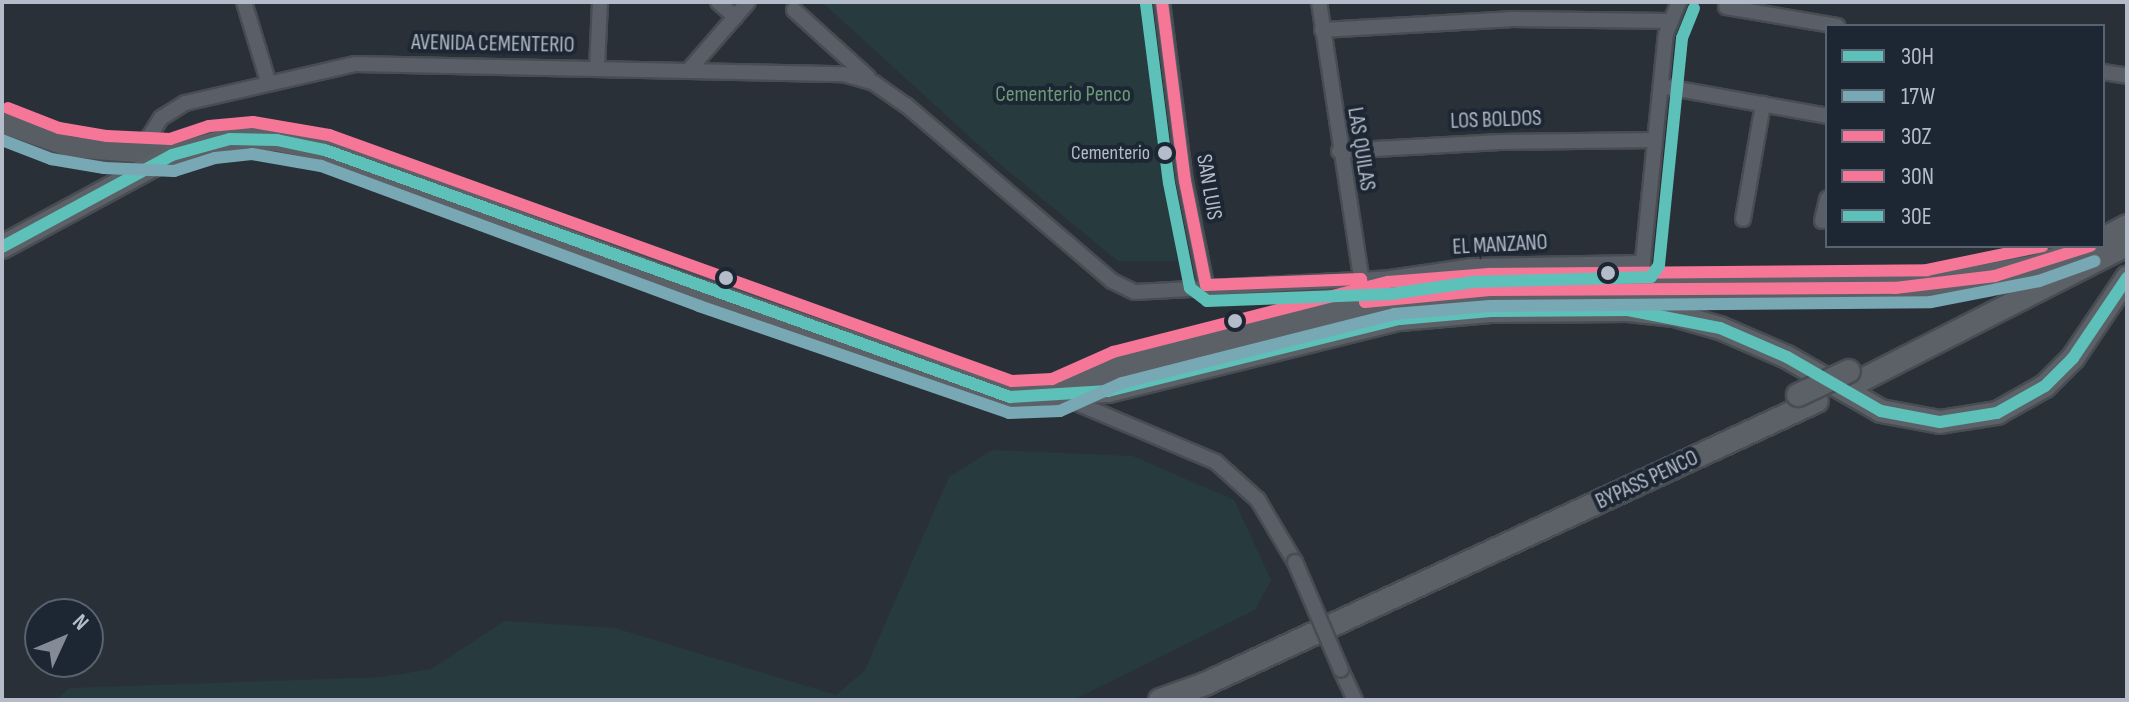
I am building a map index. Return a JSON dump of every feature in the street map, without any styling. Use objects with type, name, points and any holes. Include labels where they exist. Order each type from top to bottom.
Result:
[{"type":"main road","points":[[2,123],[63,146],[172,155]]},
{"type":"main road","points":[[2,247],[172,155],[212,142],[253,138],[325,150],[984,391],[1010,397],[1056,395],[1140,384],[1400,319],[1491,311],[1628,310],[1674,315],[1742,336],[1895,416],[1959,421],[2014,406],[2045,386],[2079,350],[2127,278]]},
{"type":"main road","points":[[2105,238],[2127,226]]},
{"type":"main road","name":"BYPASS PENCO","points":[[1158,700],[1205,684],[2127,245]]},
{"type":"main road","points":[[1056,395],[1117,368],[1365,302],[1451,292],[1929,286],[1995,276],[2082,251]]},
{"type":"main road","name":"BYPASS PENCO","points":[[1854,376],[2082,251]]},
{"type":"street","points":[[244,2],[268,81]]},
{"type":"street","points":[[597,68],[600,2]]},
{"type":"street","points":[[718,2],[735,17]]},
{"type":"street","points":[[688,71],[748,2]]},
{"type":"street","name":"SAN LUIS","points":[[1162,2],[1185,181],[1206,285]]},
{"type":"street","name":"LAS QUILAS","points":[[1319,2],[1339,151],[1365,302]]},
{"type":"street","points":[[1640,289],[1669,21],[1679,2]]},
{"type":"street","points":[[1726,7],[1825,24]]},
{"type":"street","name":"AVENIDA CEMENTERIO","points":[[794,10],[874,83],[983,168],[1118,286],[1144,293],[1206,285],[1361,279]]},
{"type":"street","points":[[1322,30],[1510,19],[1669,21]]},
{"type":"street","name":"AVENIDA CEMENTERIO","points":[[139,153],[173,109],[268,81],[375,63],[843,74],[874,83]]},
{"type":"street","points":[[2105,72],[2127,76]]},
{"type":"street","points":[[1661,86],[1825,116]]},
{"type":"street","points":[[1743,219],[1763,104]]},
{"type":"street","name":"LOS BOLDOS","points":[[1339,151],[1500,142],[1655,140]]},
{"type":"street","points":[[1822,221],[1825,208]]},
{"type":"street","name":"EL MANZANO","points":[[1361,279],[1472,266],[1643,263]]},
{"type":"street","points":[[1056,395],[1216,462],[1258,500],[1295,562],[1355,700]]},
{"type":"green space","name":"Cementerio Penco","points":[[822,2],[1152,2],[1177,261],[1118,261],[995,160]]},
{"type":"green space","points":[[992,450],[1133,456],[1234,500],[1271,580],[1255,610],[1073,700],[56,700],[69,688],[383,677],[431,669],[505,621],[615,628],[836,695],[865,670],[949,477]]},
{"type":"transit line","name":"30N","points":[[1162,2],[1185,181],[1206,285],[1361,279],[1365,302],[1489,290],[1895,288],[1995,276],[2084,248]]},
{"type":"transit line","name":"30E","points":[[1146,4],[1169,183],[1190,288],[1207,301],[1391,294],[1473,282],[1651,277],[1659,265],[1682,38],[1694,8]]},
{"type":"transit line","name":"30Z","points":[[8,108],[59,128],[107,136],[170,139],[209,126],[253,122],[329,135],[1012,381],[1052,379],[1113,352],[1388,282],[1489,274],[1927,270],[2033,248]]},
{"type":"transit line","name":"30H","points":[[2,247],[172,155],[230,139],[277,140],[325,150],[1010,397],[1108,391],[1400,319],[1491,311],[1628,310],[1720,328],[1787,357],[1881,411],[1940,422],[1997,413],[2045,386],[2073,358],[2127,278]]},
{"type":"transit line","name":"17W","points":[[2,140],[51,159],[104,168],[174,171],[215,158],[252,154],[321,166],[699,306],[1009,413],[1060,411],[1122,383],[1394,314],[1490,306],[1931,302],[2039,281],[2095,261]]},
{"type":"place","name":"Cementerio","points":[[1165,153]]}]
